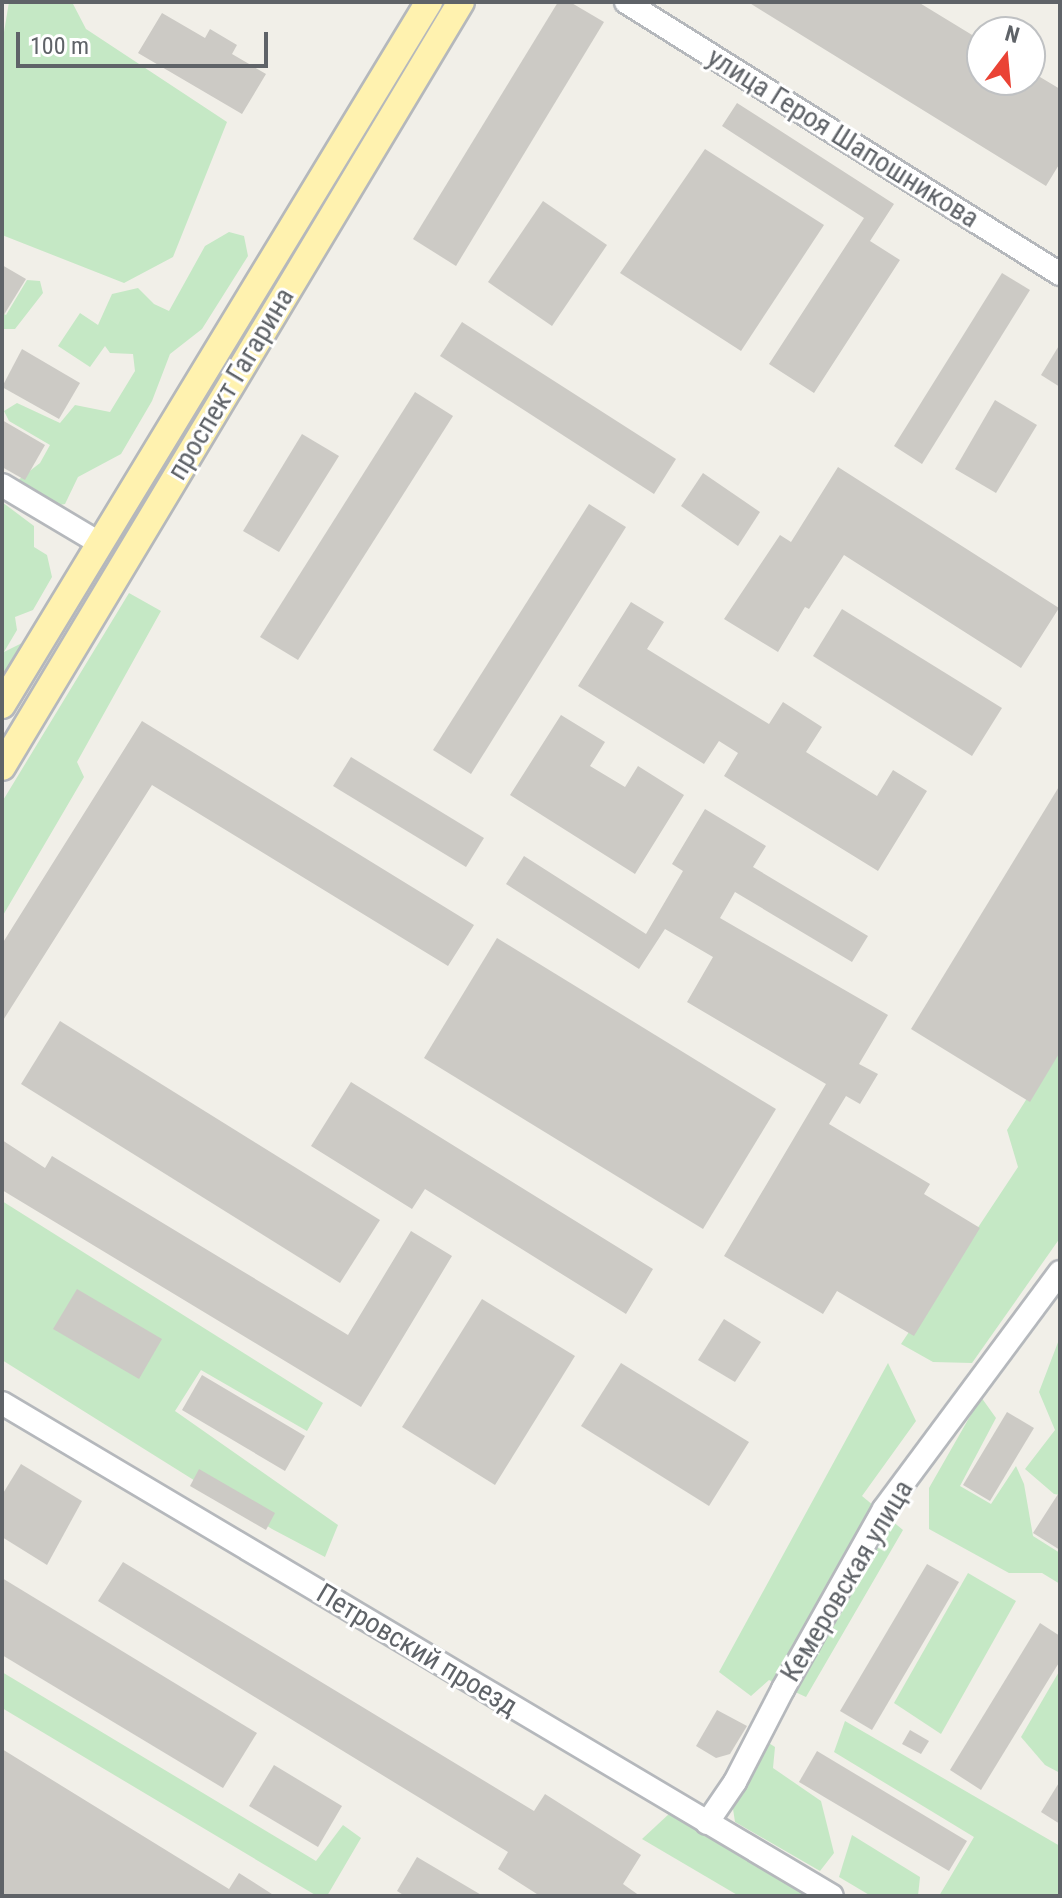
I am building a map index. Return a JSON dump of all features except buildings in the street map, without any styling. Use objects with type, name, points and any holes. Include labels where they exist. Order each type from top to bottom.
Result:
[{"type":"main road","name":"проспект Гагарина","points":[[2,705],[429,2]]},
{"type":"main road","name":"проспект Гагарина","points":[[2,767],[461,2]]},
{"type":"street","name":"улица Героя Шапошникова","points":[[626,2],[1060,274]]},
{"type":"street","points":[[2,485],[101,544]]},
{"type":"street","name":"Кемеровская улица","points":[[707,1823],[735,1782],[783,1689],[884,1509],[1058,1280]]},
{"type":"street","name":"Петровский проезд","points":[[2,1403],[832,1896]]},
{"type":"green space","points":[[9,2],[72,2],[86,29],[227,122],[173,257],[124,283],[2,235],[2,44]]},
{"type":"green space","points":[[229,232],[244,236],[248,256],[202,329],[170,354],[152,401],[121,454],[78,477],[65,504],[32,510],[13,498],[17,481],[40,463],[50,445],[9,421],[4,411],[17,403],[60,423],[75,405],[110,412],[135,371],[133,354],[110,353],[105,346],[90,367],[58,346],[80,313],[98,325],[112,294],[138,288],[154,304],[169,311],[205,246]]},
{"type":"green space","points":[[27,280],[40,281],[43,293],[15,329],[2,329],[2,313],[6,315]]},
{"type":"green space","points":[[2,502],[34,526],[34,547],[47,555],[52,577],[33,610],[15,617],[17,630],[4,652],[22,643],[2,682]]},
{"type":"green space","points":[[129,593],[161,611],[77,762],[84,777],[2,917],[2,802]]},
{"type":"green space","points":[[1060,1046],[1060,1238],[972,1363],[933,1362],[901,1344],[1018,1167],[1007,1130]]},
{"type":"green space","points":[[2,1201],[323,1403],[307,1431],[201,1370],[175,1411],[338,1525],[325,1557],[272,1529],[2,1360]]},
{"type":"green space","points":[[1060,1337],[1060,1495],[1054,1494],[1025,1469],[1055,1430],[1039,1392]]},
{"type":"green space","points":[[888,1363],[916,1421],[862,1496],[903,1530],[806,1697],[769,1680],[751,1696],[719,1672]]},
{"type":"green space","points":[[981,1397],[996,1418],[960,1486],[991,1504],[1016,1466],[1024,1484],[1033,1536],[1060,1553],[1060,1584],[1042,1573],[1009,1573],[929,1529],[929,1488]]},
{"type":"green space","points":[[968,1573],[1016,1601],[941,1734],[894,1703]]},
{"type":"green space","points":[[1060,1670],[1060,1773],[1045,1765],[1021,1737]]},
{"type":"green space","points":[[2,1672],[316,1861],[343,1825],[361,1838],[327,1896],[317,1896],[2,1708]]},
{"type":"green space","points":[[845,1721],[1060,1846],[1060,1896],[939,1896],[974,1837],[834,1752]]},
{"type":"green space","points":[[750,1731],[775,1747],[773,1768],[821,1801],[834,1853],[820,1871],[735,1822],[727,1769]]},
{"type":"green space","points":[[670,1813],[807,1896],[739,1896],[642,1839]]},
{"type":"green space","points":[[852,1835],[920,1877],[918,1896],[871,1896],[839,1877]]}]
